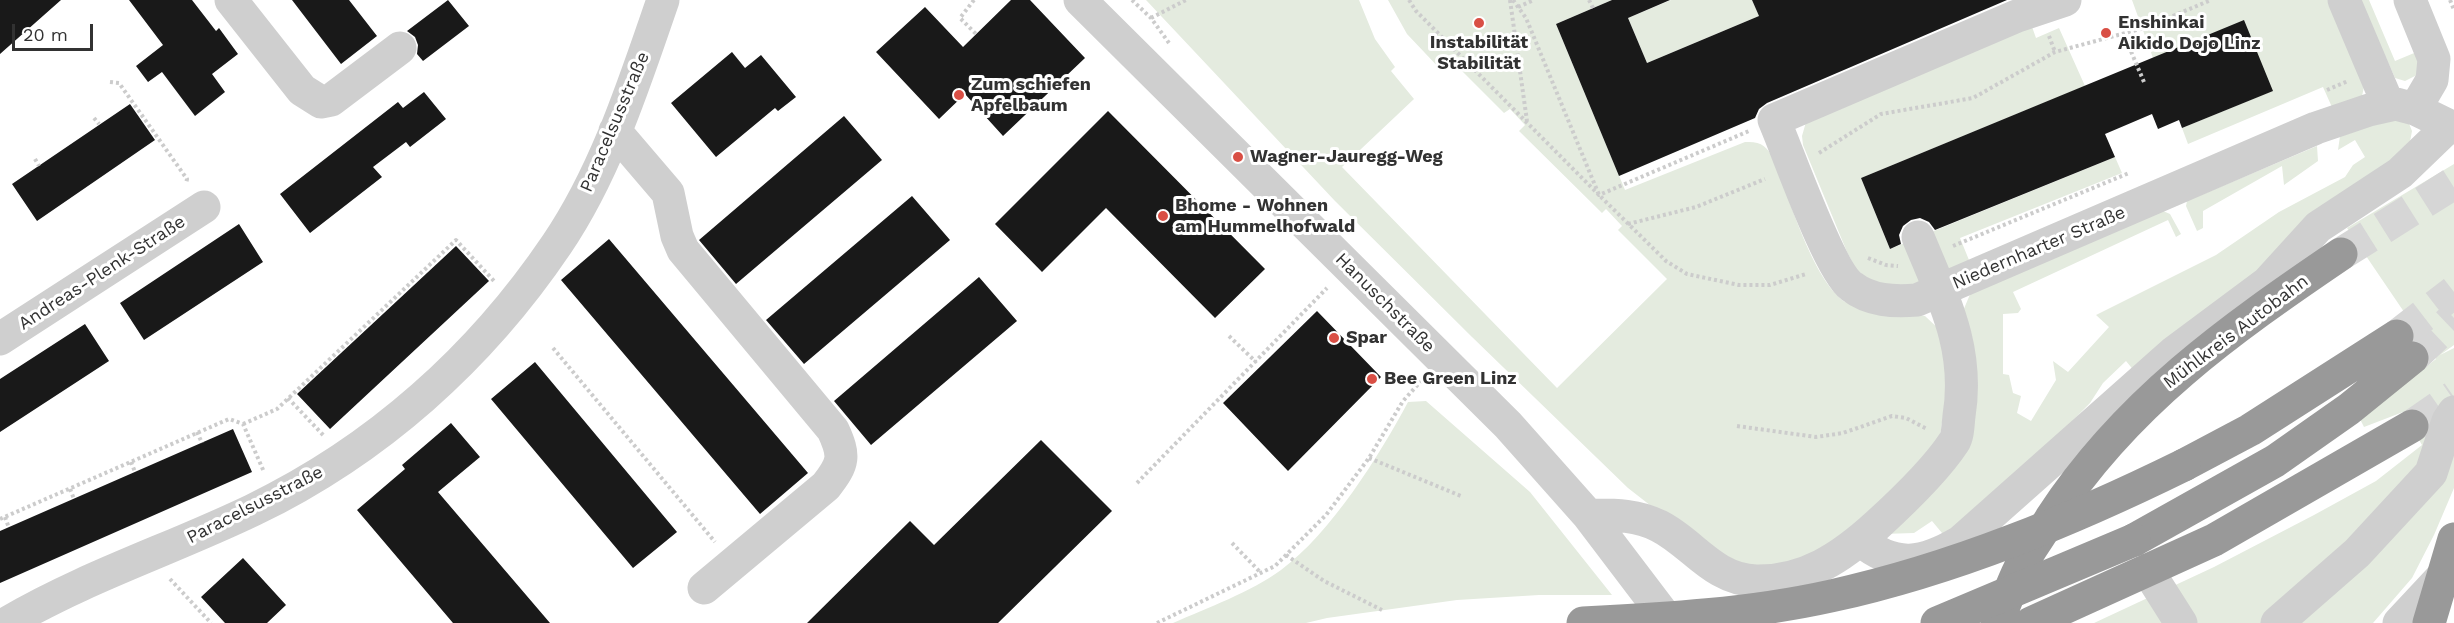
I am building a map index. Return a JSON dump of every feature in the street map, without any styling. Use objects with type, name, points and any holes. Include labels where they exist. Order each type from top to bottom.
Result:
[{"type":"highway","name":"Mühlkreis Autobahn","points":[[1997,623],[2020,567],[2071,488],[2115,433],[2156,392],[2200,355],[2341,254]]},
{"type":"highway","points":[[1582,623],[1675,618],[1830,596],[1912,574],[1999,546],[2076,515],[2184,465],[2404,347],[2349,409],[2275,461],[2134,540],[1937,623]]},
{"type":"highway","points":[[2031,623],[2214,540],[2412,426]]},
{"type":"highway","points":[[2429,623],[2454,538]]},
{"type":"highway","points":[[2451,623],[2454,615]]},
{"type":"street","points":[[231,0],[302,90],[321,102],[331,100],[400,48]]},
{"type":"street","name":"Paracelsusstraße","points":[[8,623],[50,600],[288,492],[354,451],[413,407],[457,367],[507,311],[558,242],[615,132],[633,89],[663,0]]},
{"type":"street","name":"Hanuschstraße","points":[[1080,0],[1508,425],[1588,515],[1670,623]]},
{"type":"street","points":[[1922,247],[1941,291],[1917,300],[1895,301],[1871,297],[1851,286],[1840,274],[1829,253],[1774,120],[1995,26],[2065,0]]},
{"type":"street","points":[[1860,540],[1879,554],[1899,561],[1941,553],[1960,542],[2173,353],[2267,283],[2318,227],[2400,173],[2451,127],[2402,106],[2374,70],[2344,0]]},
{"type":"street","points":[[2402,106],[2432,80],[2434,59],[2410,0]]},
{"type":"street","name":"Niedernharter Straße","points":[[1956,441],[1962,379],[1961,355],[1941,291],[2316,129],[2402,106]]},
{"type":"street","points":[[615,132],[668,193],[677,236],[683,250],[833,429],[842,450],[840,468],[826,486],[704,588]]},
{"type":"street","name":"Andreas-Plenk-Straße","points":[[0,339],[194,199]]},
{"type":"street","points":[[2277,623],[2357,553],[2431,472],[2448,421],[2454,412]]},
{"type":"street","points":[[1588,515],[1640,518],[1661,527],[1697,556],[1722,572],[1755,581],[1791,578],[1823,566],[1860,540],[1896,507],[1956,441]]},
{"type":"street","points":[[2148,571],[2181,623]]},
{"type":"street","points":[[2399,623],[2442,577]]},
{"type":"path","points":[[974,0],[960,18],[976,34]]},
{"type":"path","points":[[1132,0],[1138,3],[1151,18],[1174,50]]},
{"type":"path","points":[[1151,18],[1186,0]]},
{"type":"path","points":[[1409,0],[1416,11],[1599,195],[1678,270],[1706,280],[1739,285],[1770,285],[1807,273]]},
{"type":"path","points":[[1512,0],[1527,122]]},
{"type":"path","points":[[1512,0],[1526,18],[1599,195]]},
{"type":"path","points":[[1518,7],[1534,0]]},
{"type":"path","points":[[1589,0],[1593,8]]},
{"type":"path","points":[[1811,159],[1881,114],[1973,98],[2055,52],[2084,42],[2124,35],[2211,0]]},
{"type":"path","points":[[2450,0],[2454,10]]},
{"type":"path","points":[[2124,35],[2144,82]]},
{"type":"path","points":[[2321,92],[2374,70]]},
{"type":"path","points":[[110,82],[119,83],[187,179],[194,199]]},
{"type":"path","points":[[94,118],[99,124]]},
{"type":"path","points":[[1599,195],[1774,120]]},
{"type":"path","points":[[35,159],[39,165]]},
{"type":"path","points":[[1860,255],[1897,266],[1922,247],[2139,169]]},
{"type":"path","points":[[1628,224],[1696,207],[1774,175]]},
{"type":"path","points":[[9,528],[2,518],[229,419],[243,424],[277,409],[428,269],[456,240],[496,284]]},
{"type":"path","points":[[1137,483],[1330,284]]},
{"type":"path","points":[[1229,336],[1256,362]]},
{"type":"path","points":[[554,348],[733,564]]},
{"type":"path","points":[[1157,623],[1275,566],[1326,515],[1369,458],[1403,401],[1426,375]]},
{"type":"path","points":[[288,398],[328,440]]},
{"type":"path","points":[[1737,426],[1816,437],[1843,434],[1892,416],[1906,418],[1941,437],[1956,441]]},
{"type":"path","points":[[243,424],[266,476]]},
{"type":"path","points":[[197,432],[202,443]]},
{"type":"path","points":[[1369,458],[1461,496]]},
{"type":"path","points":[[130,462],[135,472]]},
{"type":"path","points":[[70,489],[74,499]]},
{"type":"path","points":[[1232,543],[1261,573]]},
{"type":"path","points":[[1286,555],[1324,581],[1382,610]]},
{"type":"path","points":[[167,576],[210,623]]},
{"type":"shaded area","points":[[1146,0],[1359,0],[1375,39],[1395,67],[1391,71],[1414,99],[1342,167],[1557,388],[1667,279],[1618,230],[1622,226],[1606,209],[1602,213],[1519,131],[1525,125],[1510,109],[1504,113],[1452,61],[1442,71],[1407,34],[1388,0],[1612,0],[1556,24],[1625,190],[1745,142],[1763,145],[1774,160],[1812,257],[1833,291],[1845,302],[1925,316],[1942,332],[1949,374],[1939,443],[1915,472],[1818,557],[1751,568],[1710,552],[1628,488],[1472,337],[1335,201]]},
{"type":"shaded area","points":[[1671,0],[1752,0],[1759,16],[1647,63],[1628,18]]},
{"type":"shaded area","points":[[2132,0],[2330,0],[2364,87],[2362,96],[2335,114],[2323,87],[2188,144],[2182,128],[2272,91],[2153,58]]},
{"type":"shaded area","points":[[2360,0],[2369,0],[2395,61],[2419,51],[2417,75],[2405,81],[2395,78]]},
{"type":"shaded area","points":[[2031,24],[2036,38],[2059,28],[2085,86],[1861,178],[1890,249],[2115,157],[2122,173],[1960,238],[1971,265],[1903,290],[1870,281],[1856,269],[1847,252],[1803,145],[1802,136],[1806,122]]},
{"type":"shaded area","points":[[2380,119],[2408,121],[2412,131],[2409,147],[2135,372],[2126,361],[2103,383],[2090,403],[2045,449],[1947,539],[1932,521],[1914,533],[1883,534],[1946,471],[1963,311],[1971,292],[2163,211],[2170,214],[2181,234],[2176,237],[2168,220],[2013,292],[2021,309],[2018,313],[2003,314],[2003,374],[2009,375],[2013,393],[2021,396],[2017,413],[2031,421],[2056,380],[2053,361],[2068,372],[2109,327],[2096,315],[2216,255],[2279,212],[2345,177],[2353,165],[2365,157],[2355,140],[2338,150],[2340,136]]},
{"type":"shaded area","points":[[2317,146],[2318,161],[2284,185],[2282,166],[2203,211],[2203,228],[2197,231],[2186,206],[2187,201]]},
{"type":"shaded area","points":[[2454,164],[2454,345],[2440,355],[2454,348],[2454,488],[2412,578],[2373,623],[2094,623],[2214,567],[2314,515],[2376,481],[2422,445],[2403,412],[2364,427],[2360,419],[2436,359],[2347,228]]},
{"type":"shaded area","points":[[1426,401],[1530,492],[1612,595],[1539,595],[1457,600],[1306,623],[1173,623],[1269,578],[1300,554],[1336,515],[1383,446],[1408,402]]},
{"type":"building","points":[[0,0],[61,0],[0,54]]},
{"type":"building","points":[[129,0],[192,0],[216,31],[219,28],[238,54],[212,74],[225,92],[195,116],[162,72],[148,82],[136,66],[163,45]]},
{"type":"building","points":[[292,0],[349,0],[377,36],[341,64]]},
{"type":"building","points":[[448,0],[469,26],[423,61],[417,54],[418,45],[415,37],[407,31]]},
{"type":"building","points":[[1011,0],[1030,0],[1085,58],[1003,136],[965,94],[939,119],[876,52],[925,7],[963,47]]},
{"type":"building","points":[[1612,0],[1670,0],[1628,18],[1647,63],[1759,16],[1752,0],[2007,0],[1767,103],[1759,109],[1755,118],[1619,176],[1556,24]]},
{"type":"building","points":[[2244,20],[2273,91],[2182,128],[2179,120],[2158,129],[2152,114],[2105,134],[2115,157],[1935,230],[1929,222],[1920,218],[1911,220],[1903,226],[1899,235],[1901,244],[1890,249],[1861,178]]},
{"type":"building","points":[[732,52],[745,68],[761,55],[796,97],[778,111],[775,108],[716,157],[671,103]]},
{"type":"building","points":[[424,92],[446,119],[410,147],[406,142],[373,167],[382,177],[310,233],[280,194],[398,102],[403,108]]},
{"type":"building","points":[[130,104],[155,140],[37,221],[12,184]]},
{"type":"building","name":"Bhome - Wohnen am Hummelhofwald","points":[[1108,111],[1265,269],[1215,318],[1106,208],[1042,272],[995,224]]},
{"type":"building","points":[[844,116],[882,160],[736,284],[699,240]]},
{"type":"building","points":[[912,196],[950,240],[804,364],[766,320]]},
{"type":"building","points":[[239,224],[263,262],[144,340],[120,303]]},
{"type":"building","points":[[609,239],[808,473],[760,514],[561,280]]},
{"type":"building","points":[[456,246],[489,281],[330,429],[297,394]]},
{"type":"building","points":[[979,277],[1017,321],[871,445],[834,401]]},
{"type":"building","points":[[1317,311],[1381,377],[1288,471],[1223,403]]},
{"type":"building","points":[[85,324],[109,361],[0,432],[0,379]]},
{"type":"building","points":[[535,362],[677,532],[633,568],[491,399]]},
{"type":"building","points":[[451,423],[480,457],[438,492],[550,623],[453,623],[357,510],[405,469],[402,465]]},
{"type":"building","points":[[233,429],[252,472],[0,583],[0,531]]},
{"type":"building","points":[[1041,440],[1112,511],[998,623],[807,623],[910,521],[934,545]]},
{"type":"building","points":[[243,558],[286,605],[267,623],[225,623],[201,597]]},
{"type":"tunnel","points":[[2341,254],[2454,183]]},
{"type":"tunnel","points":[[2397,336],[2454,292]]},
{"type":"tunnel","points":[[2412,358],[2454,318]]},
{"type":"tunnel","points":[[2412,426],[2454,397]]},
{"type":"place","name":"Instabilität Stabilität","points":[[1479,23]]},
{"type":"place","name":"Enshinkai Aikido Dojo Linz","points":[[2106,33]]},
{"type":"place","name":"Zum schiefen Apfelbaum","points":[[959,95]]},
{"type":"place","name":"Wagner-Jauregg-Weg","points":[[1238,157]]},
{"type":"place","name":"Bhome - Wohnen am Hummelhofwald","points":[[1163,216]]},
{"type":"place","name":"Spar","points":[[1334,338]]},
{"type":"place","name":"Bee Green Linz","points":[[1372,379]]}]
